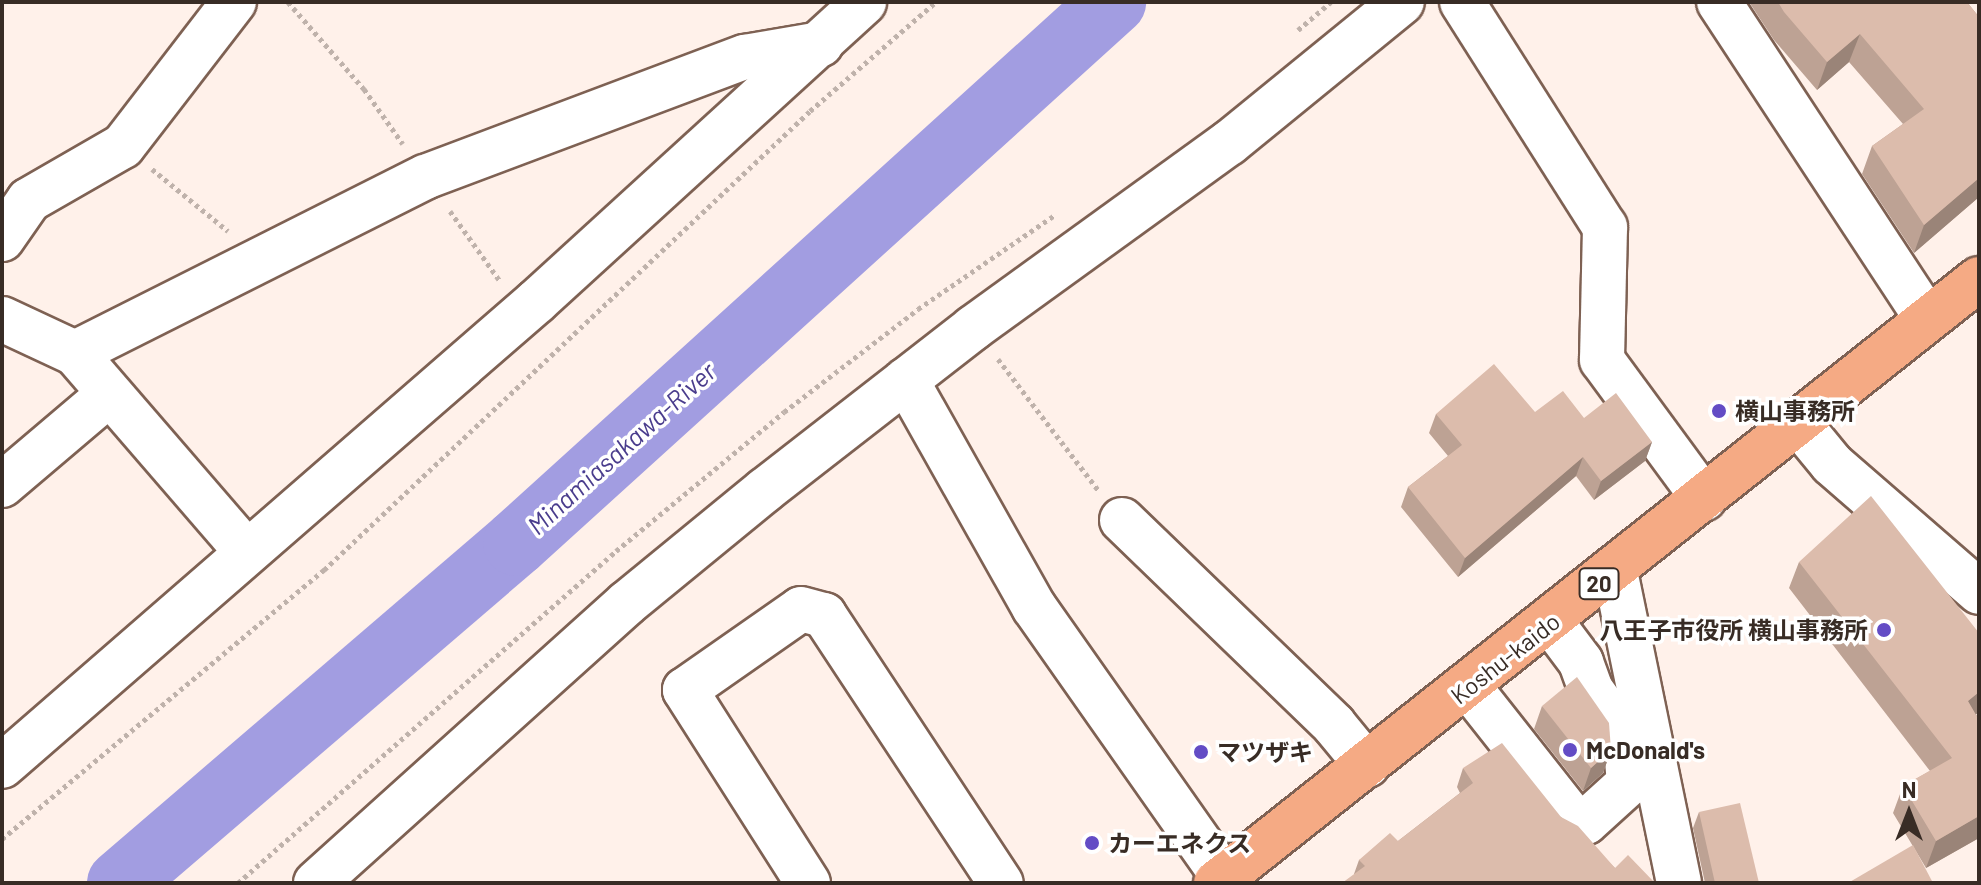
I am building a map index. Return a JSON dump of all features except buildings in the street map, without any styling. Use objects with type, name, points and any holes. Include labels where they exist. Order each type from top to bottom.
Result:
[{"type":"highway","name":"Koshu-kaido","points":[[1220,880],[1800,425],[1979,279]]},
{"type":"street","points":[[2,239],[29,200],[123,146],[234,2]]},
{"type":"street","points":[[2,766],[537,301],[864,2]]},
{"type":"street","points":[[316,883],[627,603],[973,328],[1229,143],[1402,2]]},
{"type":"street","points":[[1462,2],[1605,227],[1602,360],[1704,499]]},
{"type":"street","points":[[1719,2],[1927,319]]},
{"type":"street","points":[[75,353],[425,177],[745,57],[821,44]]},
{"type":"street","points":[[2,319],[75,353],[108,395],[246,551]]},
{"type":"street","points":[[906,380],[1034,607],[1220,880]]},
{"type":"street","points":[[2,485],[108,395]]},
{"type":"street","points":[[1800,425],[1832,464],[1979,592]]},
{"type":"street","points":[[1122,520],[1334,725],[1367,765]]},
{"type":"street","points":[[1615,571],[1679,883]]},
{"type":"street","points":[[808,883],[685,690],[801,609],[824,615],[1001,883]]},
{"type":"street","points":[[1468,686],[1574,820],[1586,822],[1629,783],[1625,737],[1551,622]]},
{"type":"path","points":[[2,839],[324,570],[810,111],[936,2]]},
{"type":"path","points":[[123,146],[261,257]]},
{"type":"path","points":[[973,328],[1122,520]]},
{"type":"waterway","name":"Minamiasakawa-River","points":[[120,883],[516,543],[1113,2]]},
{"type":"place","name":"横山事務所","points":[[1719,411]]},
{"type":"place","name":"八王子市役所 横山事務所","points":[[1884,630]]},
{"type":"place","name":"McDonald's","points":[[1570,750]]},
{"type":"place","name":"マツザキ","points":[[1201,752]]},
{"type":"place","name":"カーエネクス","points":[[1092,843]]}]
